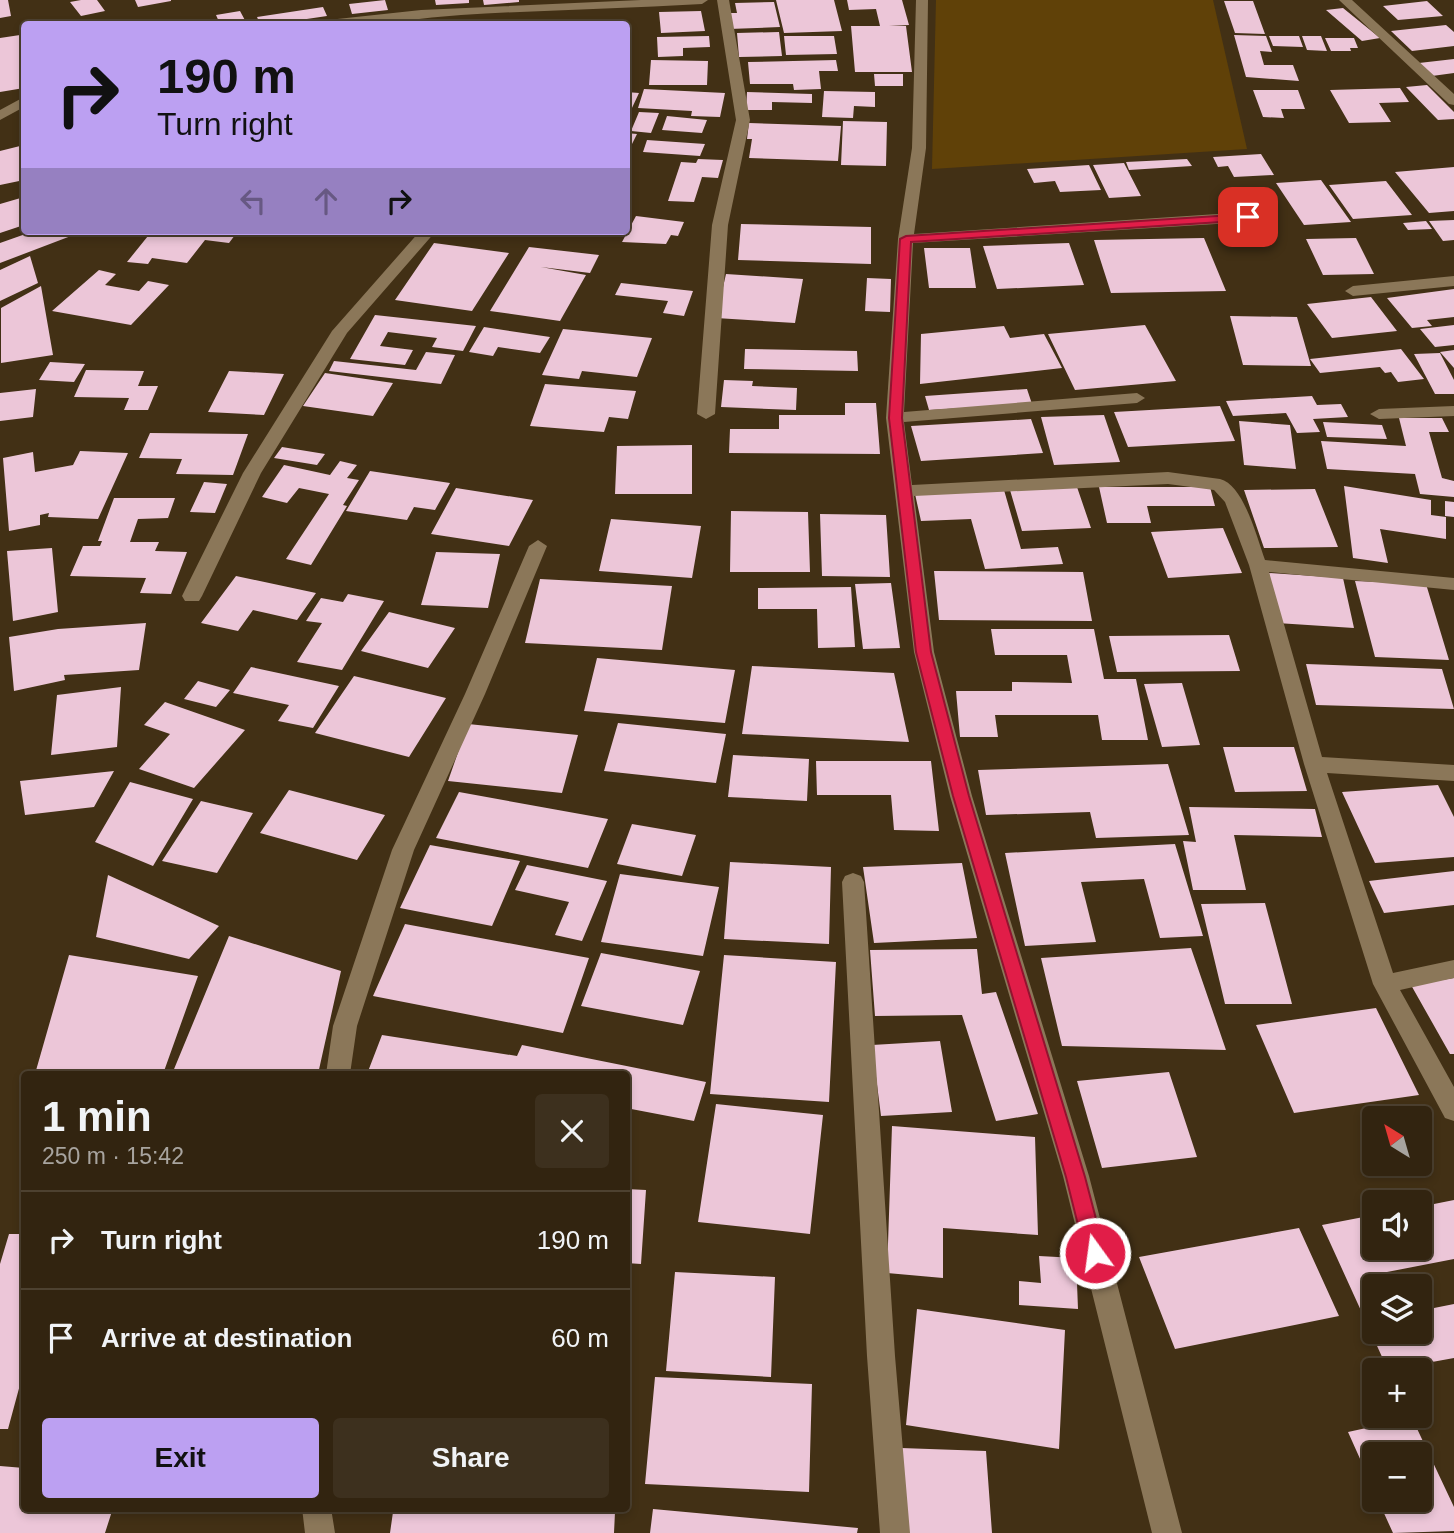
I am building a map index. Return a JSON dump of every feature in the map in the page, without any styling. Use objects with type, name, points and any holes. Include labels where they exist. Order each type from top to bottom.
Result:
[{"type":"street","points":[[348,21],[545,6],[702,0]]},
{"type":"street","points":[[706,414],[720,225],[743,120],[723,0]]},
{"type":"street","points":[[922,0],[919,148],[906,239],[895,418],[924,652],[961,796],[1076,1177],[1167,1533]]},
{"type":"street","points":[[1345,0],[1454,102]]},
{"type":"street","points":[[538,21],[545,6]]},
{"type":"street","points":[[0,116],[21,103]]},
{"type":"street","points":[[906,239],[1248,217]]},
{"type":"street","points":[[192,596],[252,473],[340,331],[424,235]]},
{"type":"street","points":[[1353,291],[1454,281]]},
{"type":"street","points":[[895,418],[1137,398]]},
{"type":"street","points":[[1379,414],[1454,411]]},
{"type":"street","points":[[904,491],[1168,478],[1220,485],[1233,500],[1258,565],[1314,765],[1385,984],[1454,1110]]},
{"type":"street","points":[[338,1071],[345,1026],[403,850],[475,694],[538,546]]},
{"type":"street","points":[[1258,565],[1454,584]]},
{"type":"street","points":[[1314,765],[1454,773]]},
{"type":"street","points":[[853,882],[881,1356],[895,1533]]},
{"type":"street","points":[[1385,984],[1454,970]]},
{"type":"street","points":[[317,1512],[320,1533]]},
{"type":"shaded area","points":[[936,0],[1213,0],[1247,149],[932,169]]},
{"type":"building","points":[[0,0],[8,0],[11,16],[0,18]]},
{"type":"building","points":[[97,0],[105,11],[81,16],[70,2]]},
{"type":"building","points":[[135,0],[171,0],[171,1],[138,7]]},
{"type":"building","points":[[385,0],[388,10],[352,14],[349,4]]},
{"type":"building","points":[[435,0],[469,0],[469,3],[436,5]]},
{"type":"building","points":[[483,0],[519,0],[519,2],[484,5]]},
{"type":"building","points":[[776,0],[834,0],[842,31],[784,33]]},
{"type":"building","points":[[847,0],[902,0],[909,25],[889,26],[906,26],[912,72],[855,72],[851,26],[880,26],[876,9],[849,10]]},
{"type":"building","points":[[1224,1],[1253,1],[1265,34],[1235,33]]},
{"type":"building","points":[[1427,1],[1443,16],[1398,20],[1383,6]]},
{"type":"building","points":[[774,2],[780,27],[729,29],[727,13],[737,13],[735,3]]},
{"type":"building","points":[[323,7],[327,16],[293,21],[259,21],[257,17]]},
{"type":"building","points":[[1343,8],[1380,38],[1362,41],[1326,10]]},
{"type":"building","points":[[240,11],[245,21],[219,21],[216,15]]},
{"type":"building","points":[[701,11],[705,31],[661,33],[659,12]]},
{"type":"building","points":[[495,19],[495,21],[462,21]]},
{"type":"building","points":[[1446,25],[1454,32],[1454,46],[1412,51],[1391,31]]},
{"type":"building","points":[[779,32],[782,56],[739,57],[737,33]]},
{"type":"building","points":[[20,35],[21,88],[0,92],[0,38]]},
{"type":"building","points":[[1234,35],[1266,36],[1272,52],[1260,51],[1264,65],[1293,65],[1299,81],[1246,77]]},
{"type":"building","points":[[709,36],[710,47],[683,48],[683,56],[658,57],[657,37]]},
{"type":"building","points":[[784,36],[834,36],[837,54],[786,55]]},
{"type":"building","points":[[1269,36],[1299,36],[1303,47],[1273,46]]},
{"type":"building","points":[[1302,36],[1321,36],[1327,51],[1307,50]]},
{"type":"building","points":[[1325,38],[1354,38],[1358,48],[1350,48],[1351,51],[1331,51]]},
{"type":"building","points":[[1454,59],[1454,73],[1432,76],[1419,63]]},
{"type":"building","points":[[651,60],[708,61],[707,85],[649,85]]},
{"type":"building","points":[[836,60],[838,71],[819,71],[821,89],[794,90],[793,84],[750,84],[748,62]]},
{"type":"building","points":[[874,74],[903,74],[903,86],[875,86]]},
{"type":"building","points":[[1427,85],[1454,112],[1454,119],[1438,120],[1406,87]]},
{"type":"building","points":[[1400,88],[1409,102],[1379,103],[1391,122],[1349,123],[1330,90]]},
{"type":"building","points":[[644,89],[725,93],[720,117],[691,116],[692,111],[638,108]]},
{"type":"building","points":[[1253,90],[1298,90],[1305,109],[1281,109],[1284,118],[1263,117]]},
{"type":"building","points":[[824,91],[875,92],[875,107],[854,106],[853,118],[822,117]]},
{"type":"building","points":[[630,92],[639,93],[631,110]]},
{"type":"building","points":[[747,92],[812,94],[812,103],[772,102],[772,110],[746,110]]},
{"type":"building","points":[[639,112],[659,113],[651,133],[631,131]]},
{"type":"building","points":[[667,116],[707,120],[702,133],[662,130]]},
{"type":"building","points":[[843,121],[887,122],[886,166],[841,165]]},
{"type":"building","points":[[749,123],[841,126],[838,161],[749,158],[752,139],[747,139]]},
{"type":"building","points":[[630,133],[637,134],[630,148]]},
{"type":"building","points":[[647,140],[705,144],[700,156],[643,152]]},
{"type":"building","points":[[21,146],[21,181],[0,185],[0,151]]},
{"type":"building","points":[[1261,154],[1274,175],[1234,177],[1228,166],[1218,167],[1213,157]]},
{"type":"building","points":[[698,159],[723,160],[718,178],[702,177],[694,202],[668,201],[681,162],[696,163]]},
{"type":"building","points":[[1187,159],[1192,166],[1129,170],[1126,162]]},
{"type":"building","points":[[1124,163],[1141,196],[1109,198],[1093,165]]},
{"type":"building","points":[[1089,165],[1101,190],[1060,192],[1055,181],[1034,183],[1027,169]]},
{"type":"building","points":[[1454,167],[1454,211],[1429,213],[1395,172]]},
{"type":"building","points":[[1321,180],[1351,222],[1304,225],[1276,183]]},
{"type":"building","points":[[1386,181],[1412,215],[1353,219],[1329,185]]},
{"type":"building","points":[[21,198],[21,226],[0,233],[0,204]]},
{"type":"building","points":[[636,216],[684,222],[678,236],[671,235],[666,244],[622,242],[626,235],[630,235],[630,227]]},
{"type":"building","points":[[1454,220],[1454,240],[1443,241],[1429,221]]},
{"type":"building","points":[[1426,221],[1432,229],[1408,230],[1403,223]]},
{"type":"building","points":[[741,224],[871,227],[871,264],[738,260]]},
{"type":"building","points":[[23,235],[74,235],[0,263],[0,243]]},
{"type":"building","points":[[149,235],[235,235],[229,243],[205,240],[187,263],[152,258],[148,264],[127,262]]},
{"type":"building","points":[[1204,238],[1226,291],[1111,293],[1094,240]]},
{"type":"building","points":[[1356,238],[1374,274],[1323,275],[1306,239]]},
{"type":"building","points":[[434,243],[509,253],[472,311],[395,300]]},
{"type":"building","points":[[1069,243],[1084,285],[997,289],[983,246]]},
{"type":"building","points":[[529,247],[599,255],[590,273],[541,267],[586,275],[560,321],[490,311]]},
{"type":"building","points":[[924,248],[970,248],[976,288],[929,288]]},
{"type":"building","points":[[30,256],[38,283],[0,301],[0,270]]},
{"type":"building","points":[[99,270],[116,274],[105,285],[139,291],[148,281],[169,285],[131,325],[52,311]]},
{"type":"building","points":[[726,274],[803,279],[795,323],[716,318]]},
{"type":"building","points":[[867,278],[891,279],[890,312],[865,311]]},
{"type":"building","points":[[621,283],[693,291],[684,316],[663,313],[668,301],[615,295]]},
{"type":"building","points":[[41,286],[53,355],[1,363],[1,308]]},
{"type":"building","points":[[1454,289],[1454,317],[1427,320],[1432,326],[1412,328],[1387,298]]},
{"type":"building","points":[[1371,297],[1397,331],[1332,338],[1307,304]]},
{"type":"building","points":[[375,315],[476,326],[463,351],[432,347],[437,338],[388,332],[380,346],[413,350],[405,365],[350,359]]},
{"type":"building","points":[[1230,316],[1297,317],[1311,366],[1243,365]]},
{"type":"building","points":[[1145,325],[1176,381],[1075,390],[1048,334]]},
{"type":"building","points":[[1454,325],[1454,345],[1435,347],[1420,329]]},
{"type":"building","points":[[1004,326],[1010,338],[1044,334],[1062,368],[920,384],[921,334]]},
{"type":"building","points":[[484,327],[550,337],[540,353],[498,347],[493,356],[469,352]]},
{"type":"building","points":[[563,329],[652,338],[637,377],[582,371],[579,379],[542,375]]},
{"type":"building","points":[[745,349],[857,351],[858,371],[744,369]]},
{"type":"building","points":[[1401,349],[1424,379],[1398,382],[1391,372],[1385,373],[1380,367],[1320,373],[1310,359]]},
{"type":"building","points":[[1454,350],[1454,368],[1440,352]]},
{"type":"building","points":[[426,352],[455,355],[441,384],[329,371],[334,361],[416,370]]},
{"type":"building","points":[[1440,353],[1454,380],[1454,394],[1435,394],[1414,354]]},
{"type":"building","points":[[50,362],[85,364],[74,382],[39,380]]},
{"type":"building","points":[[86,370],[144,371],[138,386],[158,386],[148,410],[124,410],[129,398],[74,397]]},
{"type":"building","points":[[229,371],[284,374],[264,415],[208,412]]},
{"type":"building","points":[[325,373],[393,383],[373,416],[303,406]]},
{"type":"building","points":[[724,380],[753,381],[752,386],[797,388],[796,410],[721,407]]},
{"type":"building","points":[[545,384],[636,391],[628,419],[609,417],[604,432],[530,426]]},
{"type":"building","points":[[36,389],[33,417],[0,421],[0,393]]},
{"type":"building","points":[[1027,389],[1032,404],[929,410],[925,396]]},
{"type":"building","points":[[1312,396],[1317,405],[1341,404],[1348,417],[1313,419],[1320,432],[1297,433],[1286,413],[1233,416],[1226,401]]},
{"type":"building","points":[[845,403],[876,403],[880,454],[729,453],[730,429],[779,429],[779,415],[845,415]]},
{"type":"building","points":[[1220,406],[1235,441],[1128,447],[1114,412]]},
{"type":"building","points":[[1104,415],[1120,462],[1054,465],[1041,417]]},
{"type":"building","points":[[1399,418],[1442,418],[1449,432],[1429,432],[1442,478],[1454,481],[1454,497],[1420,494],[1415,474],[1327,469],[1321,441],[1406,446]]},
{"type":"building","points":[[1031,419],[1043,453],[921,461],[911,426]]},
{"type":"building","points":[[1239,421],[1290,425],[1296,469],[1244,465]]},
{"type":"building","points":[[1323,422],[1382,425],[1387,439],[1327,437]]},
{"type":"building","points":[[150,433],[248,434],[233,475],[176,474],[182,459],[139,458]]},
{"type":"building","points":[[692,445],[692,494],[615,494],[617,446]]},
{"type":"building","points":[[282,447],[325,454],[317,465],[274,458]]},
{"type":"building","points":[[80,451],[128,453],[98,519],[48,517],[49,513],[40,515],[40,525],[9,531],[3,458],[33,452],[35,472],[73,465]]},
{"type":"building","points":[[340,461],[357,465],[347,478],[359,480],[343,505],[347,506],[311,565],[286,559],[329,494],[299,488],[287,503],[262,497],[284,465],[330,475]]},
{"type":"building","points":[[370,471],[450,483],[435,510],[414,507],[407,520],[346,511]]},
{"type":"building","points":[[204,482],[227,484],[215,513],[190,512]]},
{"type":"building","points":[[1344,486],[1431,500],[1431,515],[1446,517],[1446,539],[1380,529],[1388,563],[1353,558]]},
{"type":"building","points":[[1077,487],[1091,528],[1022,531],[1010,490]]},
{"type":"building","points":[[1099,487],[1210,487],[1215,506],[1147,506],[1151,523],[1107,523]]},
{"type":"building","points":[[456,488],[533,500],[509,546],[431,534]]},
{"type":"building","points":[[1315,489],[1338,547],[1264,548],[1244,490]]},
{"type":"building","points":[[1004,490],[1021,549],[1058,547],[1063,564],[985,569],[971,519],[921,521],[915,494]]},
{"type":"building","points":[[114,498],[175,498],[168,518],[138,519],[130,542],[159,542],[155,551],[187,552],[171,594],[140,593],[146,578],[70,576],[83,546],[100,546],[102,541],[98,541]]},
{"type":"building","points":[[1445,501],[1454,502],[1454,517],[1445,516]]},
{"type":"building","points":[[731,511],[808,512],[810,572],[730,572]]},
{"type":"building","points":[[820,514],[886,515],[890,577],[822,576]]},
{"type":"building","points":[[611,519],[701,526],[692,578],[599,571]]},
{"type":"building","points":[[1223,528],[1242,573],[1168,578],[1151,532]]},
{"type":"building","points":[[52,548],[58,612],[13,621],[7,551]]},
{"type":"building","points":[[436,552],[500,554],[488,608],[421,605]]},
{"type":"building","points":[[934,571],[1083,572],[1092,621],[939,620]]},
{"type":"building","points":[[1269,573],[1343,578],[1354,628],[1277,623]]},
{"type":"building","points":[[236,576],[316,593],[297,620],[253,610],[238,631],[201,623]]},
{"type":"building","points":[[540,579],[672,586],[662,650],[525,643]]},
{"type":"building","points":[[1355,581],[1426,584],[1449,660],[1375,657]]},
{"type":"building","points":[[891,583],[900,648],[863,649],[855,584]]},
{"type":"building","points":[[851,587],[855,647],[818,648],[817,609],[758,609],[758,588]]},
{"type":"building","points":[[348,594],[384,601],[342,670],[297,662],[322,623],[306,621],[321,598],[343,602]]},
{"type":"building","points":[[389,612],[455,628],[428,668],[361,651]]},
{"type":"building","points":[[146,623],[139,670],[64,675],[65,680],[14,691],[9,637],[58,629]]},
{"type":"building","points":[[991,629],[1094,629],[1104,679],[1136,679],[1148,740],[1102,740],[1098,715],[995,715],[998,737],[960,737],[956,691],[1012,691],[1012,682],[1072,683],[1067,655],[995,655]]},
{"type":"building","points":[[1229,635],[1240,671],[1117,672],[1109,636]]},
{"type":"building","points":[[597,658],[735,670],[725,723],[584,711]]},
{"type":"building","points":[[1306,664],[1442,669],[1454,709],[1316,705]]},
{"type":"building","points":[[752,666],[894,673],[909,742],[742,734]]},
{"type":"building","points":[[251,667],[339,686],[313,728],[278,721],[289,705],[233,693]]},
{"type":"building","points":[[354,676],[446,698],[409,757],[315,733]]},
{"type":"building","points":[[198,681],[230,690],[216,707],[184,699]]},
{"type":"building","points":[[1182,683],[1200,745],[1162,747],[1144,684]]},
{"type":"building","points":[[121,687],[117,747],[51,755],[57,695]]},
{"type":"building","points":[[165,702],[245,730],[194,788],[139,769],[170,734],[144,725]]},
{"type":"building","points":[[618,723],[726,734],[716,783],[604,771]]},
{"type":"building","points":[[468,724],[578,735],[562,793],[448,781]]},
{"type":"building","points":[[1223,747],[1294,747],[1307,791],[1235,792]]},
{"type":"building","points":[[733,755],[809,759],[807,801],[728,797]]},
{"type":"building","points":[[816,761],[931,761],[939,831],[894,830],[891,795],[817,795]]},
{"type":"building","points":[[1168,764],[1189,835],[1096,838],[1090,812],[986,815],[978,770]]},
{"type":"building","points":[[114,771],[94,807],[25,815],[20,781]]},
{"type":"building","points":[[130,782],[193,799],[153,866],[95,842]]},
{"type":"building","points":[[1438,785],[1454,817],[1454,857],[1375,863],[1342,792]]},
{"type":"building","points":[[289,790],[385,815],[357,860],[260,833]]},
{"type":"building","points":[[459,792],[608,819],[588,868],[436,838]]},
{"type":"building","points":[[201,801],[253,813],[217,873],[162,861]]},
{"type":"building","points":[[1189,807],[1315,809],[1322,837],[1234,835],[1246,890],[1193,890],[1183,841],[1196,842]]},
{"type":"building","points":[[632,824],[696,835],[682,876],[617,864]]},
{"type":"building","points":[[1175,844],[1203,936],[1160,938],[1144,879],[1081,882],[1096,942],[1025,946],[1005,853]]},
{"type":"building","points":[[430,845],[520,861],[492,926],[400,908]]},
{"type":"building","points":[[730,862],[831,867],[829,944],[724,939]]},
{"type":"building","points":[[962,863],[977,938],[874,943],[863,867]]},
{"type":"building","points":[[527,865],[607,881],[582,941],[555,935],[569,902],[515,890]]},
{"type":"building","points":[[1454,871],[1454,905],[1384,913],[1369,881]]},
{"type":"building","points":[[620,874],[719,887],[703,956],[601,942]]},
{"type":"building","points":[[108,875],[219,926],[189,959],[96,937]]},
{"type":"building","points":[[1265,903],[1292,1004],[1225,1004],[1201,904]]},
{"type":"building","points":[[405,924],[589,958],[563,1033],[373,996]]},
{"type":"building","points":[[229,936],[341,971],[319,1071],[173,1071]]},
{"type":"building","points":[[1191,948],[1226,1050],[1062,1046],[1041,958]]},
{"type":"building","points":[[977,949],[982,994],[996,992],[1038,1114],[996,1121],[962,1015],[875,1016],[870,950]]},
{"type":"building","points":[[601,953],[700,971],[683,1025],[581,1006]]},
{"type":"building","points":[[69,955],[198,976],[164,1071],[36,1071]]},
{"type":"building","points":[[724,955],[836,962],[829,1102],[710,1094]]},
{"type":"building","points":[[1454,978],[1454,1054],[1450,1054],[1411,985]]},
{"type":"building","points":[[1376,1008],[1419,1095],[1294,1113],[1256,1025]]},
{"type":"building","points":[[382,1035],[517,1056],[522,1045],[706,1082],[694,1121],[630,1109],[630,1071],[368,1071]]},
{"type":"building","points":[[940,1041],[952,1112],[881,1116],[872,1045]]},
{"type":"building","points":[[1169,1072],[1197,1157],[1102,1168],[1077,1081]]},
{"type":"building","points":[[716,1104],[823,1115],[810,1234],[698,1222]]},
{"type":"building","points":[[892,1126],[1035,1137],[1038,1235],[943,1228],[943,1278],[887,1273]]},
{"type":"building","points":[[630,1189],[646,1190],[641,1264],[630,1263]]},
{"type":"building","points":[[1454,1200],[1454,1259],[1387,1272],[1388,1274],[1362,1274],[1362,1313],[1322,1225],[1362,1217],[1362,1260],[1432,1260],[1432,1204]]},
{"type":"building","points":[[1299,1228],[1339,1316],[1175,1349],[1139,1257]]},
{"type":"building","points":[[9,1234],[21,1234],[21,1381],[8,1429],[0,1429],[0,1264]]},
{"type":"building","points":[[1039,1256],[1076,1258],[1078,1309],[1019,1305],[1019,1281],[1041,1283]]},
{"type":"building","points":[[675,1272],[775,1277],[771,1377],[666,1371]]},
{"type":"building","points":[[1454,1304],[1454,1358],[1432,1362],[1432,1358],[1383,1358],[1376,1344],[1432,1344],[1432,1308]]},
{"type":"building","points":[[917,1309],[1065,1330],[1059,1449],[906,1425]]},
{"type":"building","points":[[655,1377],[812,1384],[809,1492],[645,1484]]},
{"type":"building","points":[[1366,1428],[1417,1428],[1423,1442],[1362,1442],[1362,1463],[1348,1432]]},
{"type":"building","points":[[901,1448],[986,1451],[992,1533],[904,1533]]},
{"type":"building","points":[[1432,1460],[1454,1507],[1454,1531],[1393,1533],[1383,1512],[1432,1512]]},
{"type":"building","points":[[0,1466],[21,1468],[21,1512],[112,1512],[105,1533],[0,1533]]},
{"type":"building","points":[[653,1509],[858,1528],[857,1533],[650,1533]]},
{"type":"building","points":[[393,1512],[615,1512],[614,1533],[390,1533]]},
{"type":"route","points":[[1095,1253],[1076,1177],[961,796],[924,652],[895,418],[906,239],[1248,217]]}]
